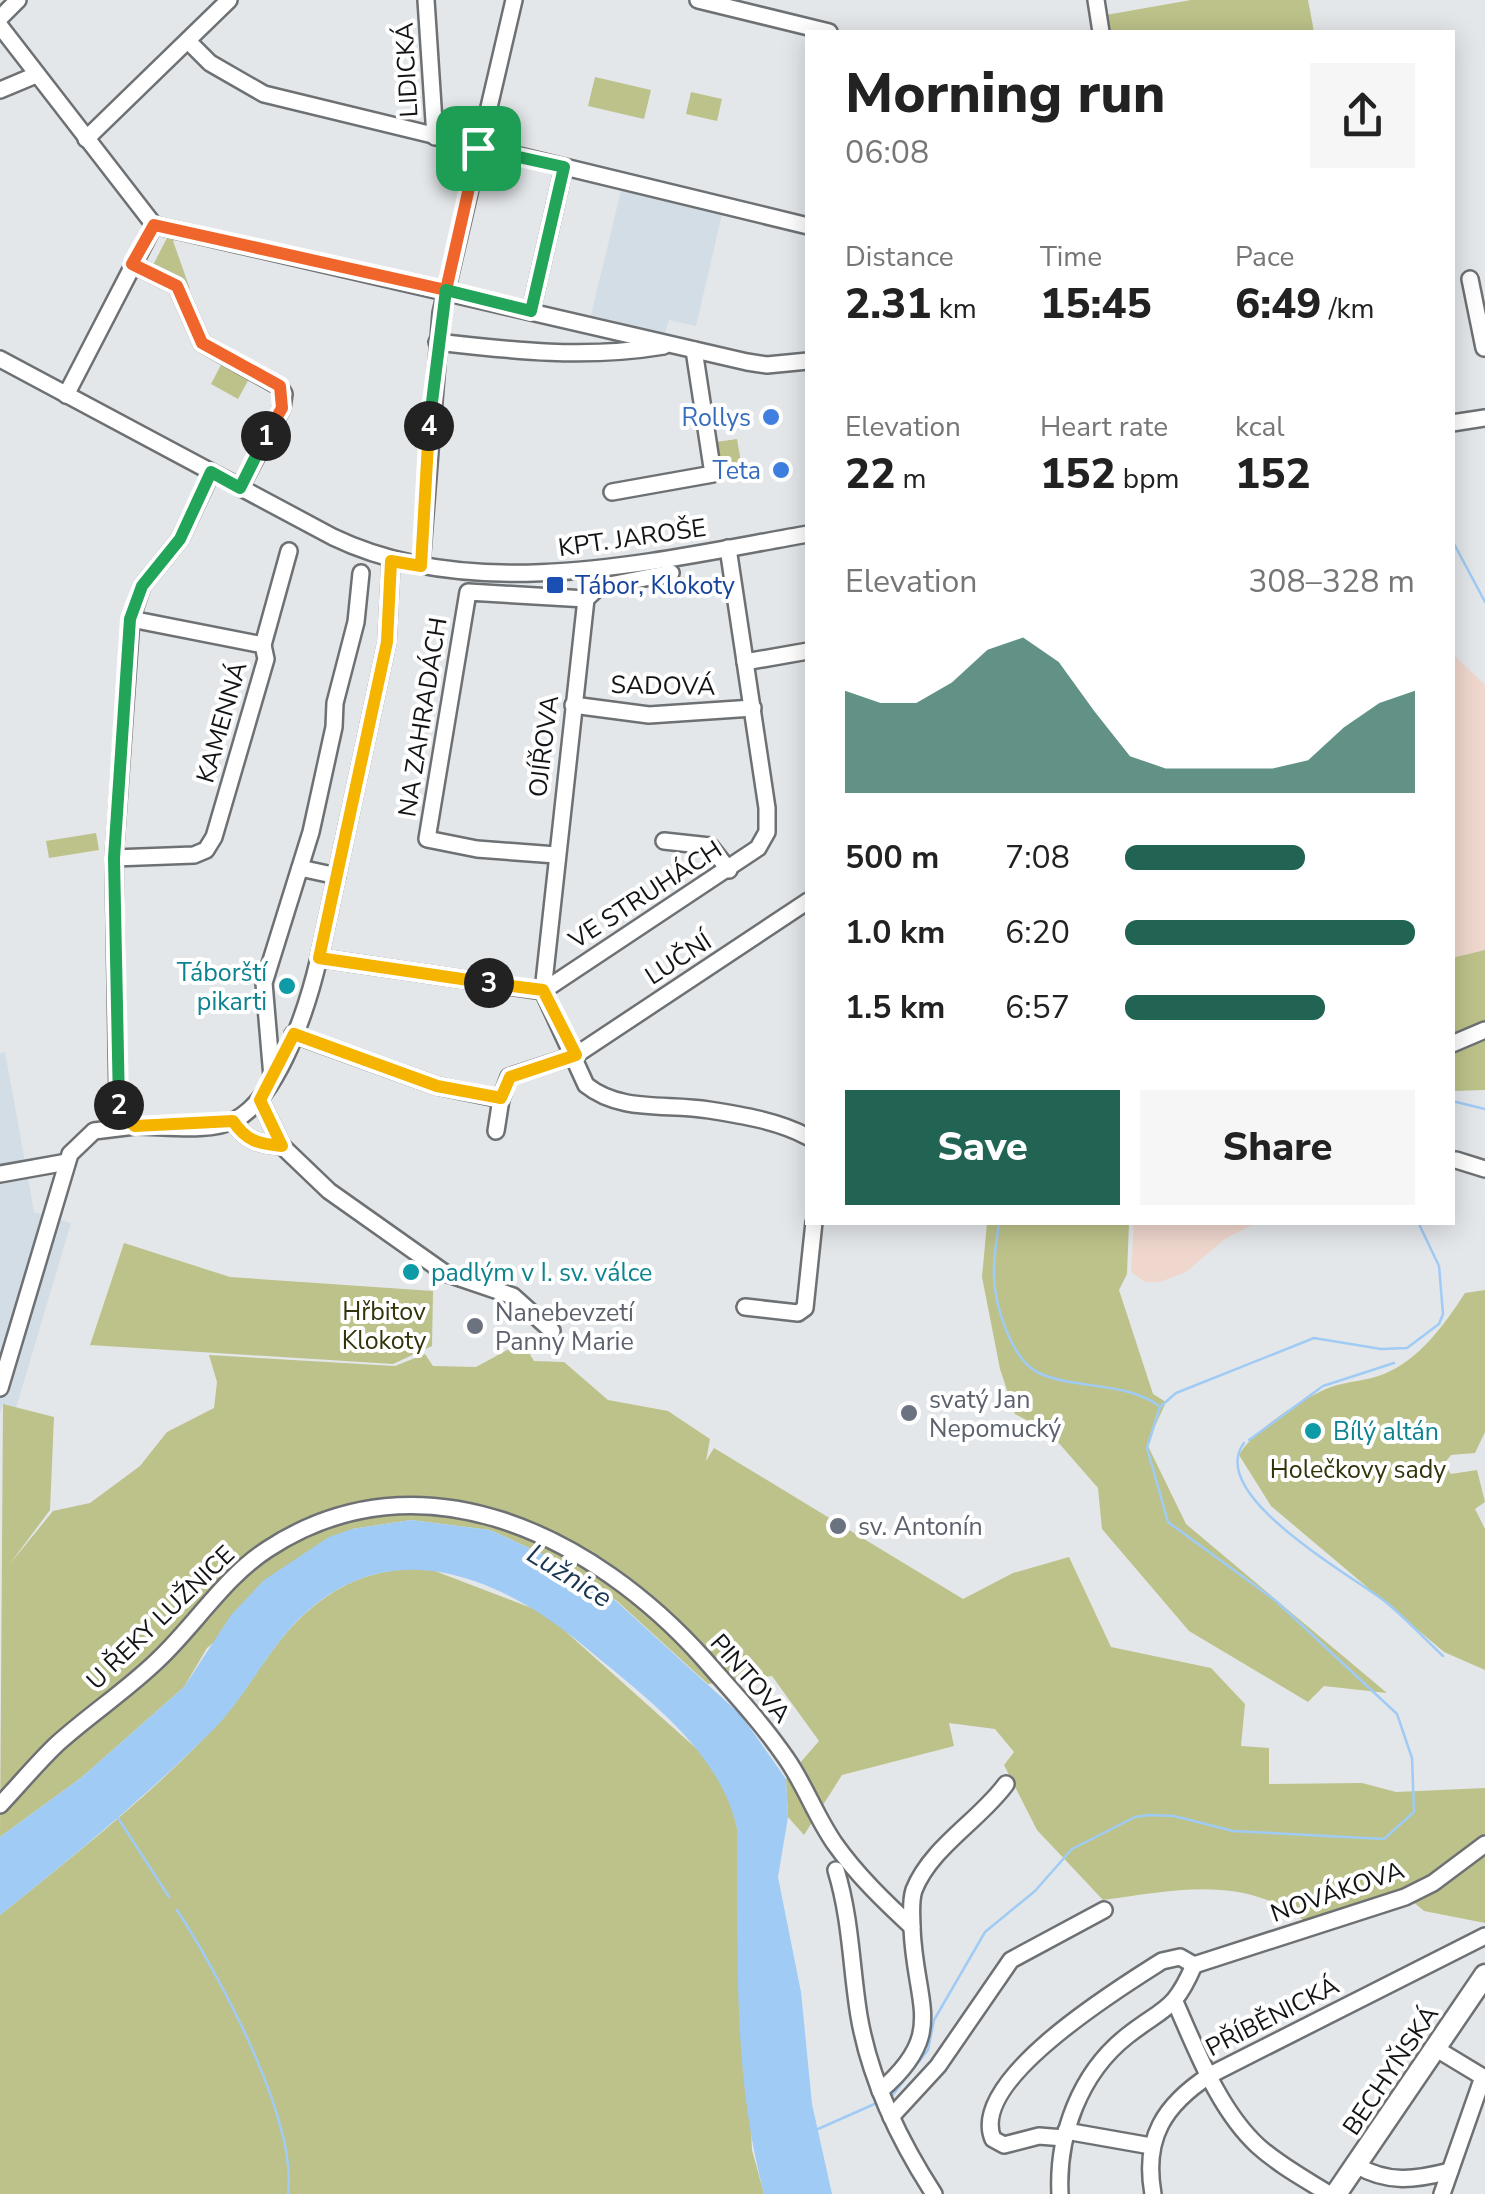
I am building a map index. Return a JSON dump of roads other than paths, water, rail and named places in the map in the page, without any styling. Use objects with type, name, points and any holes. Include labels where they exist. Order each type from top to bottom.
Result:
[{"type":"main road","name":"BECHYŇSKÁ","points":[[1333,2194],[1485,1975]]},
{"type":"street","points":[[0,18],[18,0]]},
{"type":"street","points":[[86,140],[229,0]]},
{"type":"street","name":"LIDICKÁ","points":[[426,0],[434,137]]},
{"type":"street","points":[[421,566],[437,342],[514,0]]},
{"type":"street","points":[[698,0],[821,30]]},
{"type":"street","points":[[1096,0],[1101,30]]},
{"type":"street","points":[[0,26],[154,225],[767,366],[805,360]]},
{"type":"street","points":[[188,41],[210,63],[264,94],[805,225]]},
{"type":"street","points":[[0,90],[36,75]]},
{"type":"street","points":[[531,311],[564,167]]},
{"type":"street","points":[[66,395],[154,225]]},
{"type":"street","points":[[132,264],[177,286],[202,343],[280,386],[284,394],[282,408],[240,488]]},
{"type":"street","points":[[1470,279],[1484,348]]},
{"type":"street","points":[[437,342],[528,353],[612,354],[672,345]]},
{"type":"street","points":[[612,492],[713,474],[694,350]]},
{"type":"street","name":"KPT. JAROŠE","points":[[0,359],[333,537],[391,561],[564,574],[805,535]]},
{"type":"street","points":[[1455,423],[1485,418]]},
{"type":"street","points":[[135,1126],[124,1117],[118,1103],[114,858],[130,619],[142,586],[180,539],[211,472]]},
{"type":"street","name":"VE STRUHÁCH","points":[[543,990],[730,870],[758,848],[766,832],[753,708],[728,548]]},
{"type":"street","points":[[263,646],[290,551]]},
{"type":"street","points":[[0,1388],[67,1162],[80,1141],[94,1132],[135,1126],[233,1121],[260,1100],[272,1081],[310,997],[319,958],[369,734],[388,629],[391,561]]},
{"type":"street","points":[[272,1081],[264,983],[300,868],[334,727],[334,702],[356,622],[361,573]]},
{"type":"street","points":[[586,599],[599,587],[671,574]]},
{"type":"street","name":"NA ZAHRADÁCH","points":[[556,854],[478,849],[427,840],[468,592],[586,599]]},
{"type":"street","name":"OJÍŘOVA","points":[[543,990],[586,599]]},
{"type":"street","name":"KAMENNÁ","points":[[114,858],[194,856],[206,850],[214,838],[266,658],[263,646],[130,619]]},
{"type":"street","points":[[356,622],[388,629]]},
{"type":"street","points":[[745,662],[805,652]]},
{"type":"street","name":"SADOVÁ","points":[[573,706],[649,715],[753,708]]},
{"type":"street","points":[[334,727],[369,734]]},
{"type":"street","points":[[664,841],[710,846],[730,870]]},
{"type":"street","points":[[300,868],[337,876]]},
{"type":"street","name":"LUČNÍ","points":[[501,1098],[510,1077],[576,1055],[805,903]]},
{"type":"street","points":[[319,958],[543,990],[576,1055],[586,1086],[614,1102],[708,1109],[791,1128],[805,1135]]},
{"type":"street","points":[[1455,1043],[1485,1030]]},
{"type":"street","points":[[294,1034],[437,1086],[501,1098],[496,1131]]},
{"type":"street","points":[[260,1100],[282,1146],[329,1191],[458,1279],[513,1296],[552,1331]]},
{"type":"street","points":[[233,1121],[242,1136],[258,1144],[282,1146]]},
{"type":"street","points":[[1456,1160],[1485,1169]]},
{"type":"street","points":[[0,1174],[67,1162]]},
{"type":"street","points":[[745,1307],[798,1314],[805,1308],[814,1225]]},
{"type":"street","name":"U ŘEKY LUŽNICE","points":[[0,1806],[57,1744],[162,1656],[239,1573],[292,1535],[329,1517],[391,1506],[435,1504],[498,1519]]},
{"type":"street","name":"PINTOVA","points":[[498,1519],[581,1557],[642,1601],[700,1655],[787,1760],[834,1843],[867,1885],[912,1927]]},
{"type":"street","points":[[880,2091],[908,2067],[922,2043],[912,1927],[914,1890],[1006,1784]]},
{"type":"street","name":"NOVÁKOVA","points":[[1065,2135],[1038,2136],[1012,2146],[993,2139],[990,2118],[1015,2076],[1044,2042],[1162,1961],[1182,1957],[1194,1966],[1405,1897],[1433,1884],[1485,1844]]},
{"type":"street","points":[[836,1870],[851,1927],[859,2018],[880,2091],[903,2146],[934,2194]]},
{"type":"street","points":[[891,2116],[938,2066],[1010,1960],[1104,1910]]},
{"type":"street","name":"PŘÍBĚNICKÁ","points":[[1151,2146],[1167,2109],[1210,2075],[1485,1936]]},
{"type":"street","points":[[1060,2194],[1065,2135],[1078,2098],[1100,2064],[1127,2036],[1176,2004],[1194,1966]]},
{"type":"street","points":[[1176,2004],[1210,2075],[1250,2138],[1276,2161],[1333,2194]]},
{"type":"street","points":[[1435,2048],[1483,2077],[1442,2194]]},
{"type":"street","points":[[1065,2135],[1151,2146],[1153,2194]]},
{"type":"street","points":[[1356,2165],[1382,2177],[1405,2180],[1450,2171]]},
{"type":"water","name":"Lužnice","points":[[411,1520],[490,1530],[547,1556],[616,1601],[741,1715],[786,1779],[788,1817],[778,1877],[801,1992],[812,2104],[832,2194],[764,2194],[746,2103],[742,2057],[737,1828],[715,1775],[679,1729],[613,1670],[556,1625],[483,1584],[445,1573],[406,1570],[368,1576],[331,1593],[295,1623],[212,1731],[108,1826],[0,1915],[0,1837],[82,1777],[184,1687],[231,1615],[264,1580],[329,1537],[352,1529]]},
{"type":"waterway","points":[[1455,546],[1485,602]]},
{"type":"waterway","points":[[1455,1102],[1485,1109]]},
{"type":"waterway","points":[[999,1225],[995,1289],[1006,1331],[1020,1356],[1039,1373],[1130,1392],[1158,1405]]},
{"type":"waterway","points":[[891,2097],[928,2050],[934,2020],[985,1932],[1035,1891],[1072,1849],[1135,1817],[1149,1815],[1174,1816],[1233,1831],[1384,1839],[1414,1812],[1412,1758],[1397,1714],[1276,1601],[1168,1522],[1147,1448],[1160,1407],[1176,1393],[1314,1338],[1381,1349],[1407,1348],[1439,1324],[1443,1314],[1439,1266],[1419,1225]]},
{"type":"waterway","points":[[1249,1440],[1323,1386],[1394,1363]]},
{"type":"waterway","points":[[1244,1443],[1238,1464],[1245,1486],[1263,1509],[1316,1554],[1387,1603],[1443,1656]]},
{"type":"waterway","points":[[118,1818],[169,1897]]},
{"type":"waterway","points":[[177,1910],[233,2008],[268,2088],[288,2163],[288,2194]]},
{"type":"waterway","points":[[818,2129],[879,2102]]},
{"type":"place","name":"Rollys","points":[[771,417]]},
{"type":"place","name":"Teta","points":[[781,470]]},
{"type":"place","name":"Tábor, Klokoty","points":[[555,585]]},
{"type":"place","name":"Táborští pikarti","points":[[287,986]]},
{"type":"place","name":"padlým v I. sv. válce","points":[[411,1272]]},
{"type":"place","name":"Nanebevzetí Panny Marie","points":[[475,1326]]},
{"type":"place","name":"svatý Jan Nepomucký","points":[[909,1413]]},
{"type":"place","name":"Bílý altán","points":[[1313,1431]]},
{"type":"place","name":"sv. Antonín","points":[[838,1526]]},
{"type":"park label","name":"Hřbitov Klokoty","points":[[384,1326]]},
{"type":"park label","name":"Holečkovy sady","points":[[1358,1469]]}]
